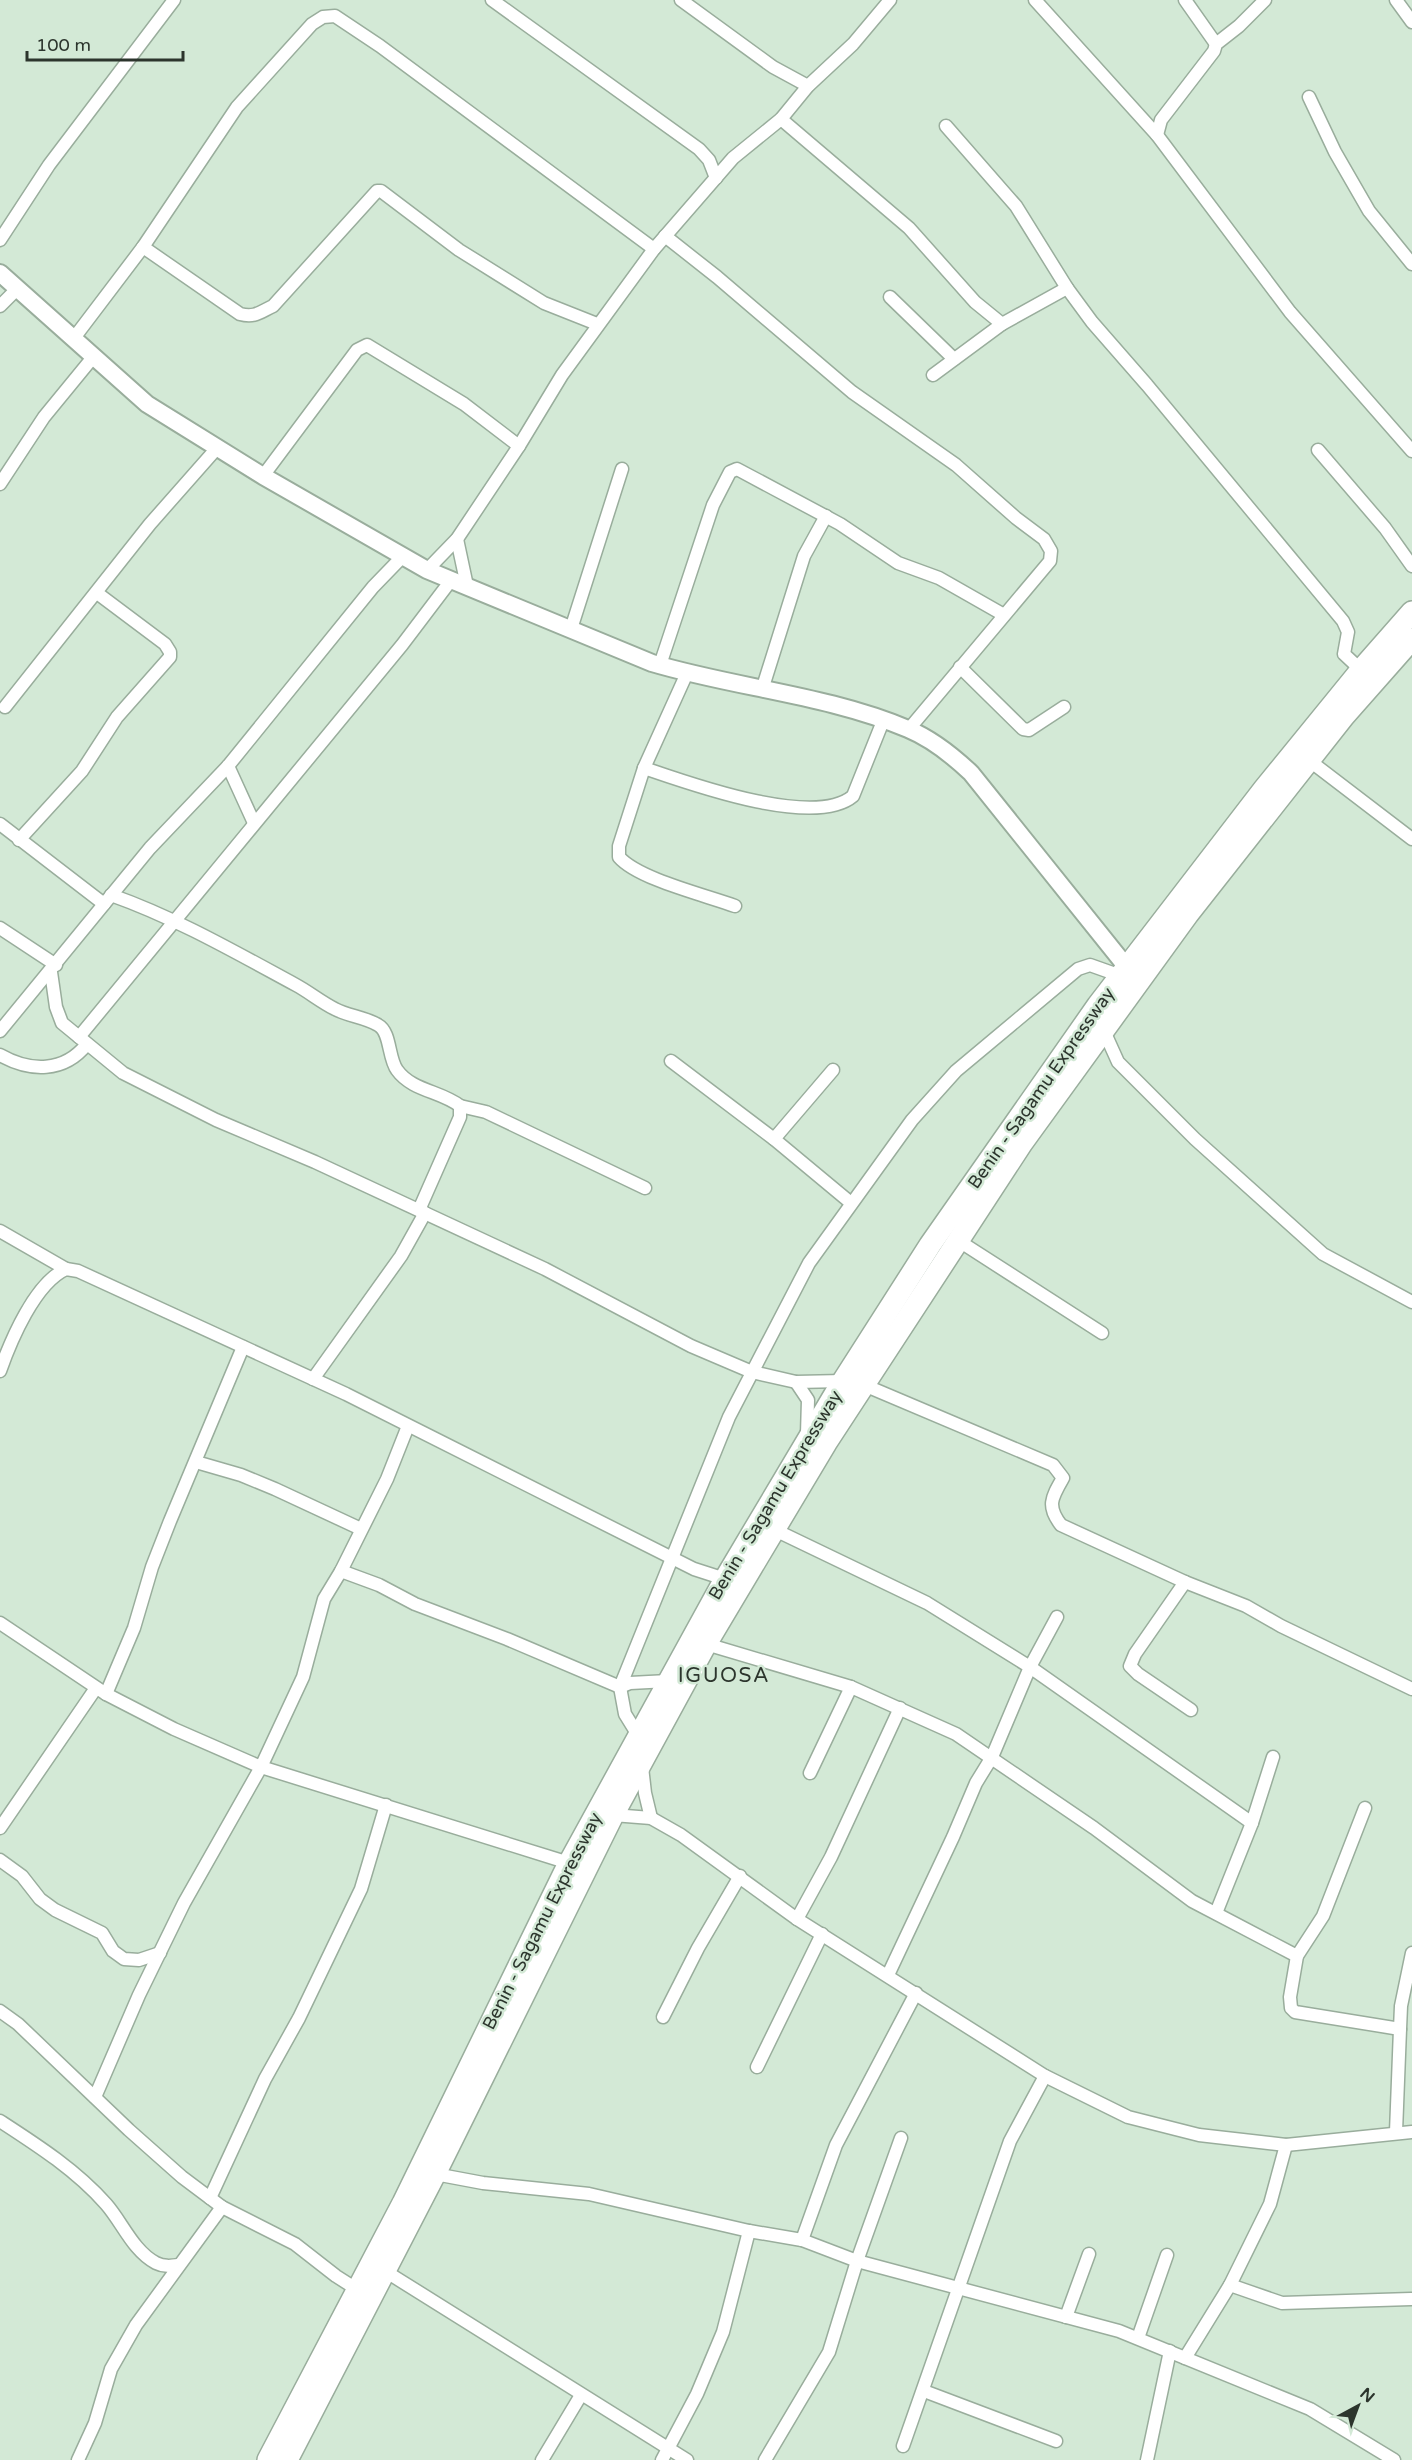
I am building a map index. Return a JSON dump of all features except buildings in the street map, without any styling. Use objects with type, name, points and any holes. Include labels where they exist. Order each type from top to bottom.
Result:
[{"type":"highway","name":"Benin - Sagamu Expressway","points":[[268,2460],[358,2289],[569,1863],[724,1579],[807,1440],[854,1383],[930,1245],[1098,1005],[1129,975],[1264,789],[1338,710],[1361,670],[1412,612]]},
{"type":"highway","points":[[287,2460],[435,2174],[612,1815],[706,1644],[826,1443],[854,1383],[959,1241],[1022,1143],[1104,1031],[1129,975],[1310,760],[1338,710],[1412,639]]},
{"type":"street","points":[[0,240],[49,165],[174,0]]},
{"type":"street","points":[[492,0],[699,149],[709,160],[716,178]]},
{"type":"street","points":[[681,0],[773,67],[808,86]]},
{"type":"street","points":[[427,570],[457,539],[519,446],[562,375],[597,324],[654,249],[733,158],[781,119],[808,86],[853,44],[890,0]]},
{"type":"street","points":[[1035,0],[1157,135],[1290,312],[1412,451]]},
{"type":"street","points":[[1185,0],[1216,44]]},
{"type":"street","points":[[1157,135],[1161,120],[1214,51],[1216,44],[1239,26],[1265,0]]},
{"type":"street","points":[[1396,0],[1412,22]]},
{"type":"street","points":[[74,338],[143,247],[237,106],[312,24],[323,17],[335,16],[380,46],[654,249]]},
{"type":"street","points":[[1309,97],[1335,152],[1369,211],[1412,264]]},
{"type":"street","points":[[781,119],[909,228],[975,302],[1002,324]]},
{"type":"street","points":[[946,126],[1016,206],[1067,288],[1092,322],[1148,384],[1343,621],[1348,632],[1344,654],[1361,670]]},
{"type":"street","points":[[143,247],[240,314],[250,317],[273,306],[377,191],[381,191],[459,250],[543,303],[597,324]]},
{"type":"street","points":[[665,236],[726,284],[852,392],[956,465],[1016,518],[1044,539],[1051,552],[1050,561],[909,729]]},
{"type":"street","points":[[0,273],[147,404],[263,476],[427,570],[660,665],[687,674],[836,706],[909,729],[942,747],[971,772],[1129,975]]},
{"type":"street","points":[[933,375],[1002,324],[1067,288]]},
{"type":"street","points":[[0,306],[17,289]]},
{"type":"street","points":[[890,297],[954,359]]},
{"type":"street","points":[[263,476],[357,350],[367,345],[464,404],[519,446]]},
{"type":"street","points":[[0,484],[44,417],[94,356]]},
{"type":"street","points":[[5,707],[150,524],[217,448]]},
{"type":"street","points":[[1318,450],[1385,528],[1412,566]]},
{"type":"street","points":[[571,629],[622,469]]},
{"type":"street","points":[[660,665],[713,505],[730,472],[741,470],[826,516],[898,563],[939,578],[1004,615]]},
{"type":"street","points":[[762,690],[804,556],[826,516]]},
{"type":"street","points":[[0,1055],[11,1061],[38,1069],[63,1064],[254,823],[402,645],[459,582],[457,539]]},
{"type":"street","points":[[0,1031],[150,848],[228,766],[373,587],[404,555]]},
{"type":"street","points":[[19,840],[82,771],[117,717],[170,657],[165,644],[97,593]]},
{"type":"street","points":[[960,667],[1023,729],[1029,730],[1064,707]]},
{"type":"street","points":[[687,674],[644,768],[619,846],[619,857],[626,865],[642,873],[735,906]]},
{"type":"street","points":[[644,768],[697,786],[778,806],[828,806],[846,802],[853,796],[883,721]]},
{"type":"street","points":[[1310,760],[1412,839]]},
{"type":"street","points":[[228,766],[254,823]]},
{"type":"street","points":[[0,824],[19,840],[107,900],[176,921],[298,985],[336,1010],[376,1024],[385,1032],[389,1052],[397,1071],[407,1080],[460,1106],[486,1112],[645,1188]]},
{"type":"street","points":[[0,928],[53,968],[56,1007],[62,1023],[123,1073],[216,1120],[315,1162],[545,1269],[691,1346],[752,1372],[796,1382],[854,1383],[1053,1465],[1064,1478],[1051,1503],[1053,1514],[1061,1525],[1185,1582],[1246,1606],[1281,1626],[1412,1689]]},
{"type":"street","points":[[638,1735],[625,1714],[620,1687],[725,1425],[809,1263],[912,1120],[956,1071],[1078,969],[1090,965],[1129,975]]},
{"type":"street","points":[[1104,1031],[1118,1062],[1195,1139],[1323,1254],[1412,1302]]},
{"type":"street","points":[[671,1061],[774,1139],[851,1203]]},
{"type":"street","points":[[774,1139],[832,1070]]},
{"type":"street","points":[[313,1379],[401,1256],[460,1117],[460,1106]]},
{"type":"street","points":[[0,1231],[66,1269],[78,1271],[313,1379],[694,1569],[724,1579]]},
{"type":"street","points":[[959,1241],[1102,1333]]},
{"type":"street","points":[[0,1371],[9,1347],[28,1311],[51,1279],[66,1269]]},
{"type":"street","points":[[0,1827],[101,1691],[134,1628],[152,1567],[243,1347]]},
{"type":"street","points":[[796,1382],[807,1400],[807,1440]]},
{"type":"street","points":[[95,2097],[184,1903],[261,1767],[303,1677],[324,1599],[387,1479],[408,1426]]},
{"type":"street","points":[[196,1462],[242,1475],[361,1529]]},
{"type":"street","points":[[775,1530],[927,1603],[1030,1667],[1252,1823]]},
{"type":"street","points":[[341,1570],[379,1585],[415,1604],[620,1687],[630,1683],[668,1681]]},
{"type":"street","points":[[1185,1582],[1135,1654],[1130,1666],[1138,1674],[1191,1710]]},
{"type":"street","points":[[888,1975],[976,1783],[992,1757],[1030,1667],[1057,1617]]},
{"type":"street","points":[[0,1623],[101,1691],[174,1729],[261,1767],[569,1863],[578,1884]]},
{"type":"street","points":[[706,1644],[851,1687],[956,1734],[1094,1828],[1192,1901],[1297,1956]]},
{"type":"street","points":[[810,1773],[851,1687]]},
{"type":"street","points":[[797,1918],[840,1839],[900,1708]]},
{"type":"street","points":[[1216,1913],[1252,1823],[1273,1757]]},
{"type":"street","points":[[642,1762],[645,1793],[651,1818]]},
{"type":"street","points":[[210,2198],[265,2079],[299,2018],[361,1889],[386,1805]]},
{"type":"street","points":[[1365,1808],[1323,1916],[1297,1956],[1290,1997],[1291,2008],[1295,2012],[1400,2029]]},
{"type":"street","points":[[612,1815],[651,1818],[681,1835],[797,1918],[1045,2076],[1128,2117],[1199,2135],[1286,2145],[1412,2132]]},
{"type":"street","points":[[0,1860],[22,1876],[40,1899],[102,1933],[113,1951],[124,1959],[140,1960],[160,1953]]},
{"type":"street","points":[[663,2017],[698,1948],[740,1876]]},
{"type":"street","points":[[757,2067],[822,1934]]},
{"type":"street","points":[[1396,2132],[1401,2006],[1412,1953]]},
{"type":"street","points":[[802,2240],[836,2145],[916,1993]]},
{"type":"street","points":[[0,2011],[18,2024],[173,2169],[210,2198],[222,2207],[295,2244],[336,2276],[358,2289]]},
{"type":"street","points":[[903,2446],[1010,2141],[1045,2076]]},
{"type":"street","points":[[0,2121],[48,2152],[81,2181],[106,2204],[139,2249],[156,2263],[166,2267],[179,2265]]},
{"type":"street","points":[[765,2460],[829,2352],[857,2261],[901,2138]]},
{"type":"street","points":[[1185,2358],[1230,2285],[1270,2204],[1286,2145]]},
{"type":"street","points":[[435,2174],[483,2183],[589,2194],[749,2231],[802,2240],[857,2261],[1119,2331],[1310,2409],[1394,2460]]},
{"type":"street","points":[[78,2460],[95,2423],[111,2369],[136,2325],[179,2265],[201,2239],[222,2207]]},
{"type":"street","points":[[662,2460],[697,2394],[723,2332],[749,2231]]},
{"type":"street","points":[[1066,2317],[1089,2254]]},
{"type":"street","points":[[1138,2338],[1167,2255]]},
{"type":"street","points":[[385,2271],[581,2396],[687,2460]]},
{"type":"street","points":[[1230,2285],[1282,2303],[1412,2298]]},
{"type":"street","points":[[1147,2460],[1170,2351]]},
{"type":"street","points":[[924,2391],[1056,2441]]},
{"type":"street","points":[[542,2460],[581,2396]]},
{"type":"district","name":"IGUOSA","points":[[724,1675]]}]
